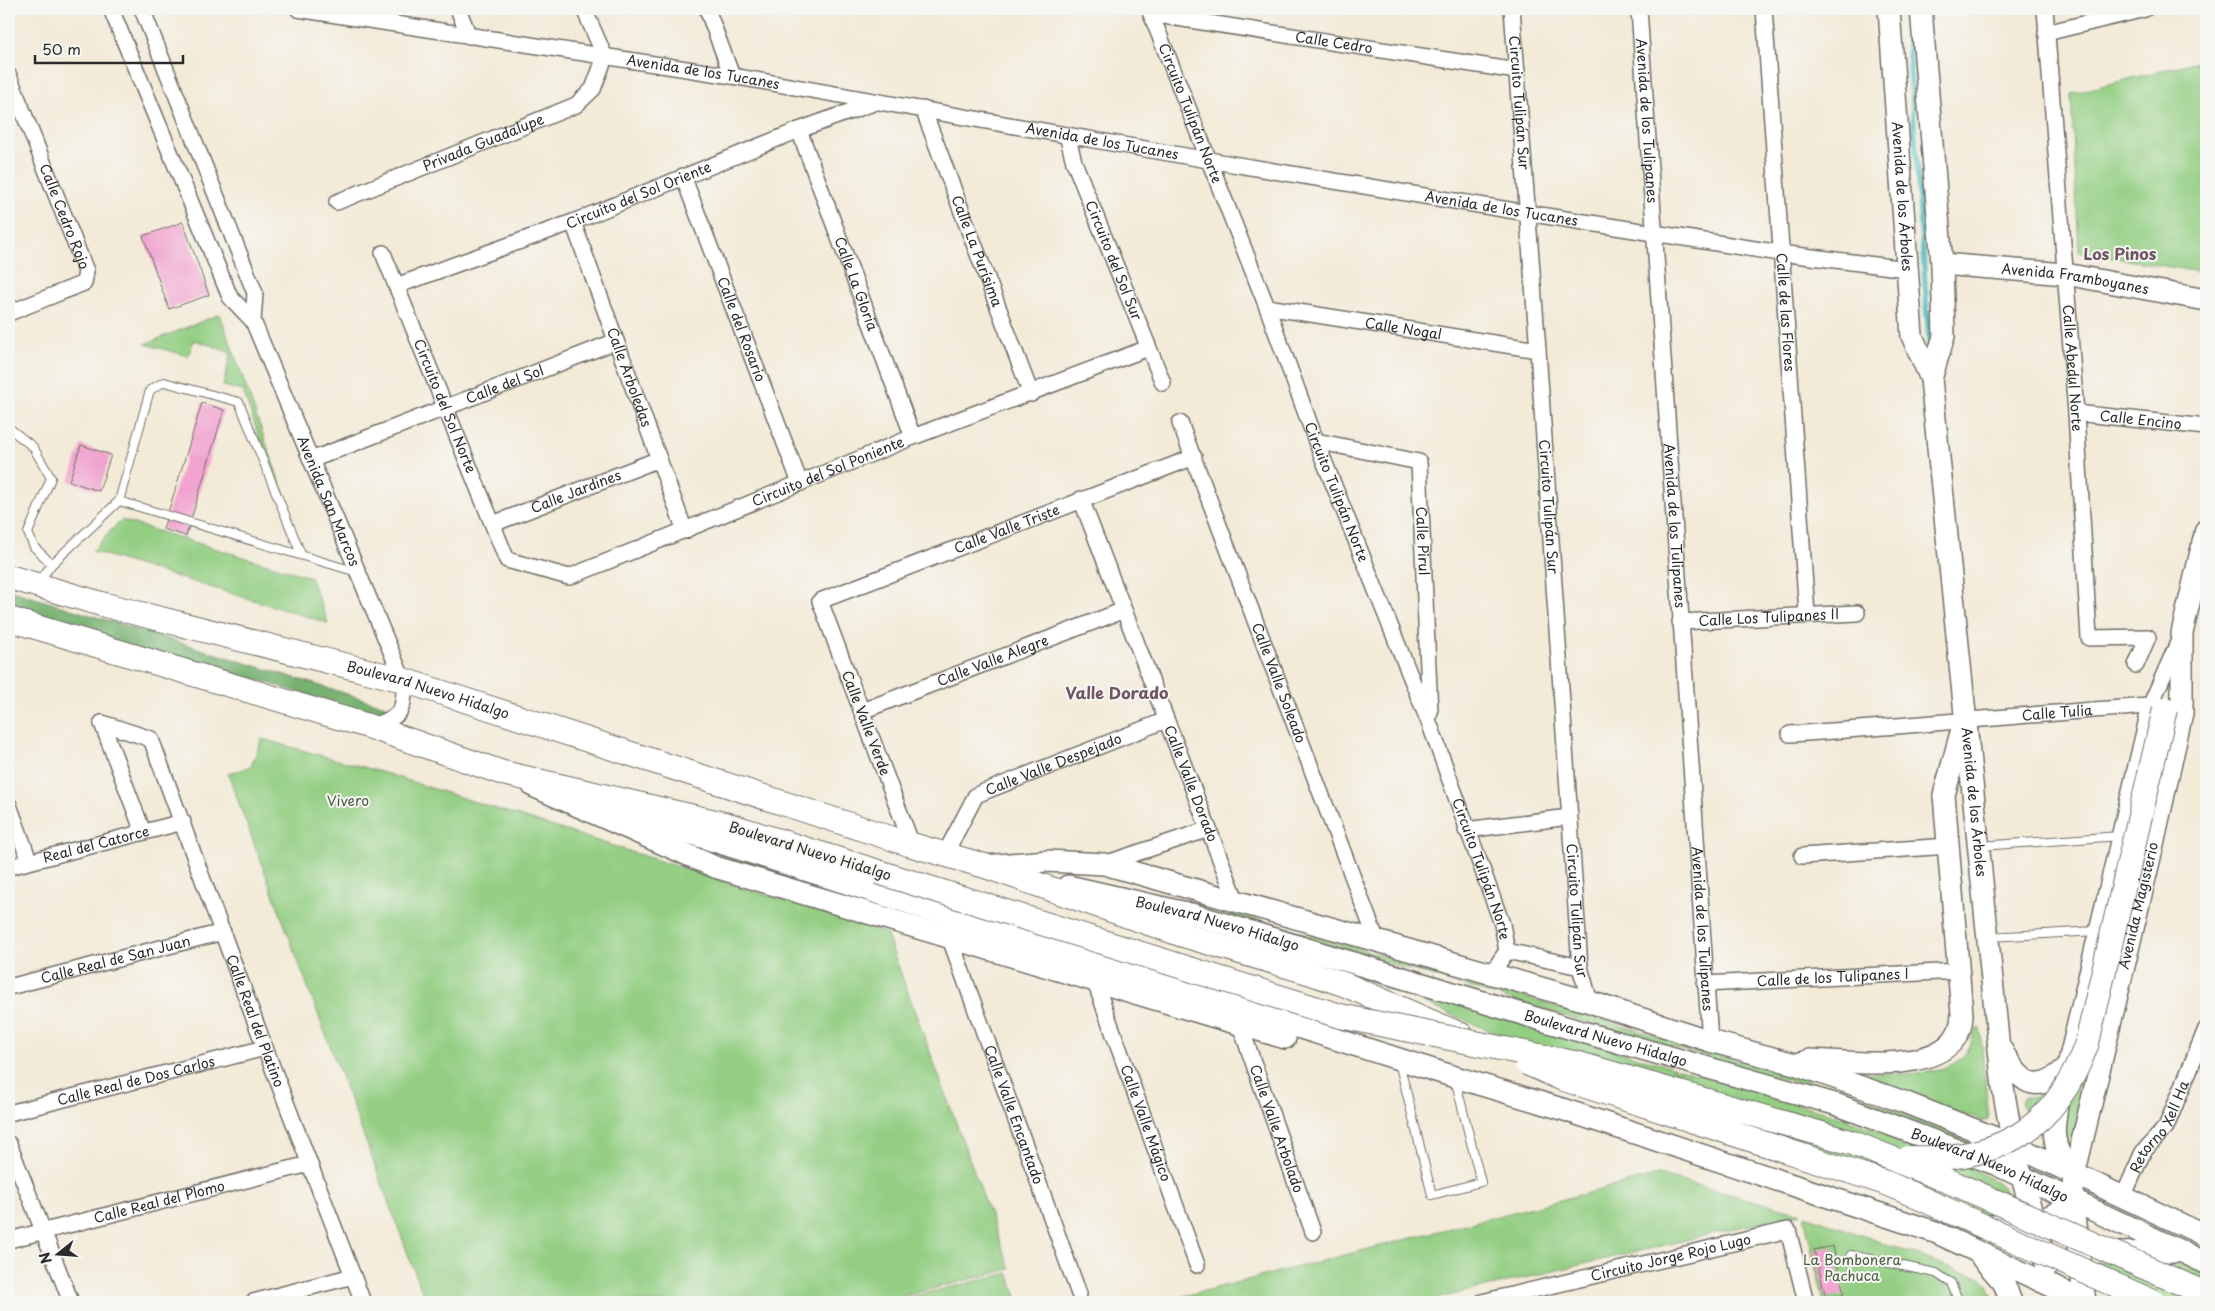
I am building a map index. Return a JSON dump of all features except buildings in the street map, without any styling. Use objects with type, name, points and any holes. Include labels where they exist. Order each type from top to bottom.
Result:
[{"type":"main road","name":"Avenida de los Árboles","points":[[1889,9],[1912,336],[1931,379],[1964,719],[1980,846],[1998,1043],[2013,1145],[2036,1221],[2052,1294]]},
{"type":"main road","name":"Avenida de los Árboles","points":[[1921,9],[1942,264],[1944,336],[1931,379]]},
{"type":"main road","name":"Avenida Framboyanes","points":[[1942,264],[2065,274],[2206,300]]},
{"type":"main road","name":"Avenida Magisterio","points":[[2086,1302],[2072,1202],[2074,1175],[2152,853],[2182,712],[2182,633],[2206,530]]},
{"type":"main road","name":"Boulevard Nuevo Hidalgo","points":[[9,577],[403,680],[912,845],[985,866],[1180,934],[1346,985],[1561,1078],[1889,1184],[2153,1302]]},
{"type":"main road","name":"Boulevard Nuevo Hidalgo","points":[[9,619],[368,726],[503,773],[726,846],[1454,1078],[1571,1112],[1935,1232],[1973,1250],[2052,1294],[2086,1302]]},
{"type":"main road","points":[[1889,1157],[1941,1160],[1998,1147],[2020,1136],[2035,1123],[2064,1092],[2075,1073],[2087,1043],[2158,707],[2182,633]]},
{"type":"main road","points":[[1796,1064],[1810,1060],[1911,1062],[1926,1059],[1939,1052],[1958,1036],[1962,1028],[1944,794],[1964,719]]},
{"type":"main road","name":"Boulevard Nuevo Hidalgo","points":[[503,773],[728,825],[1340,1016],[1579,1064],[1844,1140],[1889,1157],[2206,1294]]},
{"type":"main road","name":"Boulevard Nuevo Hidalgo","points":[[503,773],[715,867],[1321,1049],[1398,1059]]},
{"type":"main road","points":[[985,866],[1047,861],[1104,864],[1377,940],[1590,1002],[1710,1042],[1796,1064],[1904,1102],[2013,1145],[2206,1236]]},
{"type":"main road","name":"Boulevard Nuevo Hidalgo","points":[[985,866],[1195,915],[1572,1029],[1838,1105],[1931,1139],[2023,1178],[2206,1263]]},
{"type":"main road","points":[[1998,1043],[2014,1071],[2023,1080],[2034,1084],[2045,1084],[2064,1070]]},
{"type":"main road","points":[[2064,1070],[2052,1127],[2058,1155],[2074,1175]]},
{"type":"main road","points":[[2090,1112],[2090,1154],[2094,1170],[2123,1197]]},
{"type":"main road","points":[[1935,1232],[2036,1221],[2053,1217],[2072,1202],[2179,1223]]},
{"type":"main road","points":[[1973,1250],[1993,1268],[2004,1283],[2011,1302]]},
{"type":"main road","points":[[2052,1294],[2062,1266],[2079,1255],[2182,1252]]},
{"type":"street","name":"Avenida San Marcos","points":[[111,9],[230,298],[253,321],[403,680]]},
{"type":"street","name":"Avenida San Marcos","points":[[142,9],[255,293],[253,321]]},
{"type":"street","name":"Avenida de los Tucanes","points":[[298,9],[732,76],[1208,160],[1527,213],[1780,253],[1907,269]]},
{"type":"street","points":[[458,9],[469,36]]},
{"type":"street","points":[[584,9],[605,57]]},
{"type":"street","points":[[707,9],[732,76]]},
{"type":"street","name":"Circuito Tulipán Sur","points":[[1512,9],[1538,350],[1580,967],[1590,1002]]},
{"type":"street","name":"Avenida de los Tulipanes","points":[[1638,9],[1710,1042]]},
{"type":"street","name":"Calle de las Flores","points":[[1764,9],[1807,614]]},
{"type":"street","name":"Calle Abedul Norte","points":[[2044,9],[2076,413],[2089,638],[2148,637],[2136,665]]},
{"type":"street","points":[[2046,33],[2145,9]]},
{"type":"street","name":"Calle Cedro","points":[[1150,12],[1516,71]]},
{"type":"street","name":"Circuito Tulipán Norte","points":[[1150,12],[1267,307],[1316,442],[1430,725],[1466,830],[1502,924],[1507,951],[1491,974]]},
{"type":"street","name":"Privada Guadalupe","points":[[337,202],[576,105],[594,88],[605,57]]},
{"type":"street","name":"Calle Cedro Rojo","points":[[9,76],[86,271],[86,278],[84,283],[9,313]]},
{"type":"street","name":"Circuito del Sol Oriente","points":[[396,286],[573,222],[798,130],[878,101]]},
{"type":"street","name":"Calle La Purísima","points":[[923,109],[1032,394]]},
{"type":"street","name":"Calle La Gloria","points":[[798,130],[913,437]]},
{"type":"street","name":"Circuito del Sol Sur","points":[[1067,135],[1074,162],[1163,383]]},
{"type":"street","name":"Calle del Rosario","points":[[684,176],[800,483]]},
{"type":"street","name":"Calle Arboledas","points":[[573,222],[614,342],[685,531]]},
{"type":"street","name":"Circuito del Sol Norte","points":[[383,253],[507,560]]},
{"type":"street","name":"Calle Nogal","points":[[1267,307],[1538,350]]},
{"type":"street","name":"Calle del Sol","points":[[311,460],[614,342]]},
{"type":"street","name":"Circuito del Sol Poniente","points":[[507,560],[569,577],[913,437],[1032,394],[1148,348]]},
{"type":"street","name":"Calle Encino","points":[[2076,413],[2206,427]]},
{"type":"street","name":"Calle Valle Soleado","points":[[1180,423],[1377,940]]},
{"type":"street","name":"Calle Pirul","points":[[1316,442],[1420,462],[1430,725]]},
{"type":"street","name":"Calle Valle Triste","points":[[820,601],[1194,457]]},
{"type":"street","name":"Calle Jardines","points":[[493,524],[659,459]]},
{"type":"street","name":"Calle Valle Dorado","points":[[1081,499],[1236,900]]},
{"type":"street","name":"Calle Valle Verde","points":[[820,601],[912,845]]},
{"type":"street","name":"Calle Valle Alegre","points":[[862,711],[1124,610]]},
{"type":"street","name":"Calle Los Tulipanes II","points":[[1680,622],[1857,612]]},
{"type":"street","points":[[368,726],[389,721],[403,709],[405,694],[403,680]]},
{"type":"street","points":[[2064,1070],[2120,836],[2158,707]]},
{"type":"street","name":"Calle Tulia","points":[[1790,734],[1915,725],[1964,719],[2158,707]]},
{"type":"street","name":"Calle Valle Despejado","points":[[945,854],[976,795],[1166,720]]},
{"type":"street","name":"Calle Real del Platino","points":[[143,832],[102,723],[151,739],[265,1048],[363,1302]]},
{"type":"street","points":[[9,805],[29,860]]},
{"type":"street","points":[[1466,830],[1569,817]]},
{"type":"street","name":"Real del Catorce","points":[[9,866],[183,822]]},
{"type":"street","points":[[1104,864],[1209,829]]},
{"type":"street","points":[[1802,856],[1949,846]]},
{"type":"street","name":"Calle Real de San Juan","points":[[9,987],[223,932]]},
{"type":"street","name":"Calle Valle Encantado","points":[[949,936],[1079,1294]]},
{"type":"street","points":[[1507,951],[1580,967]]},
{"type":"street","name":"Calle de los Tulipanes I","points":[[1705,984],[1959,971]]},
{"type":"street","name":"Calle Valle Mágico","points":[[1095,982],[1197,1265]]},
{"type":"street","name":"Calle Valle Arbolado","points":[[1240,1025],[1313,1232]]},
{"type":"street","name":"Retorno Xell Ha","points":[[2123,1197],[2143,1152],[2166,1127],[2206,1029]]},
{"type":"street","name":"Calle Real de Dos Carlos","points":[[9,1113],[265,1048]]},
{"type":"street","points":[[9,1144],[72,1302]]},
{"type":"street","name":"Calle Real del Plomo","points":[[9,1240],[310,1164]]},
{"type":"street","name":"Circuito Jorge Rojo Lugo","points":[[1482,1302],[1788,1230],[1806,1302]]},
{"type":"street","points":[[253,1302],[353,1276]]},
{"type":"lane","points":[[36,585],[52,564],[120,501],[150,390],[164,382],[239,402],[301,554]]},
{"type":"lane","points":[[9,428],[33,447],[51,478],[28,533],[34,547],[52,564]]},
{"type":"lane","points":[[120,501],[359,572]]},
{"type":"lane","points":[[1980,846],[2120,836]]},
{"type":"lane","points":[[1988,937],[2097,931]]},
{"type":"lane","points":[[1398,1059],[1432,1195],[1481,1182],[1454,1078]]},
{"type":"lane","points":[[1851,1256],[1936,1273],[1951,1283],[1959,1302]]},
{"type":"green space","points":[[2206,59],[2206,273],[2079,252],[2071,94]]},
{"type":"green space","points":[[220,314],[286,499],[280,496],[243,391],[223,386],[231,352],[194,340],[188,356],[145,344]]},
{"type":"green space","points":[[121,520],[310,577],[328,623],[92,551]]},
{"type":"green space","points":[[9,590],[386,706],[390,710],[388,715],[381,717],[198,662],[102,642],[9,613]]},
{"type":"green space","name":"Vivero","points":[[262,739],[381,772],[886,933],[1010,1269],[881,1302],[426,1302],[228,774],[251,766]]},
{"type":"green space","points":[[1196,901],[1841,1090],[1974,1138],[1979,1150],[1902,1118],[1839,1095],[1578,1020],[1195,905]]},
{"type":"green space","points":[[1351,973],[1832,1114],[1913,1143],[1972,1168],[1998,1183],[2010,1195],[2012,1204],[1988,1216],[1959,1221],[1941,1221],[1872,1189]]},
{"type":"green space","points":[[2108,1002],[2068,1156],[2061,1113]]},
{"type":"green space","points":[[1980,1028],[1989,1119],[1982,1121],[1836,1069],[1908,1074],[1945,1068],[1959,1060],[1969,1048],[1975,1029]]},
{"type":"green space","points":[[2023,1097],[2046,1097],[2032,1132],[2021,1101]]},
{"type":"green space","points":[[1658,1175],[1801,1213],[1422,1302],[1161,1302]]},
{"type":"green space","name":"La Bombonera Pachuca","points":[[1806,1215],[1980,1278],[1988,1284],[1994,1302],[1824,1302],[1804,1217]]},
{"type":"green space","points":[[2171,1260],[2206,1274],[2206,1302],[2130,1302],[2090,1266],[2102,1261]]},
{"type":"green space","points":[[1008,1273],[1019,1302],[891,1302]]},
{"type":"waterway","points":[[1906,9],[1930,354]]},
{"type":"district","name":"Los Pinos","points":[[2120,254]]},
{"type":"district","name":"Valle Dorado","points":[[1117,693]]}]
